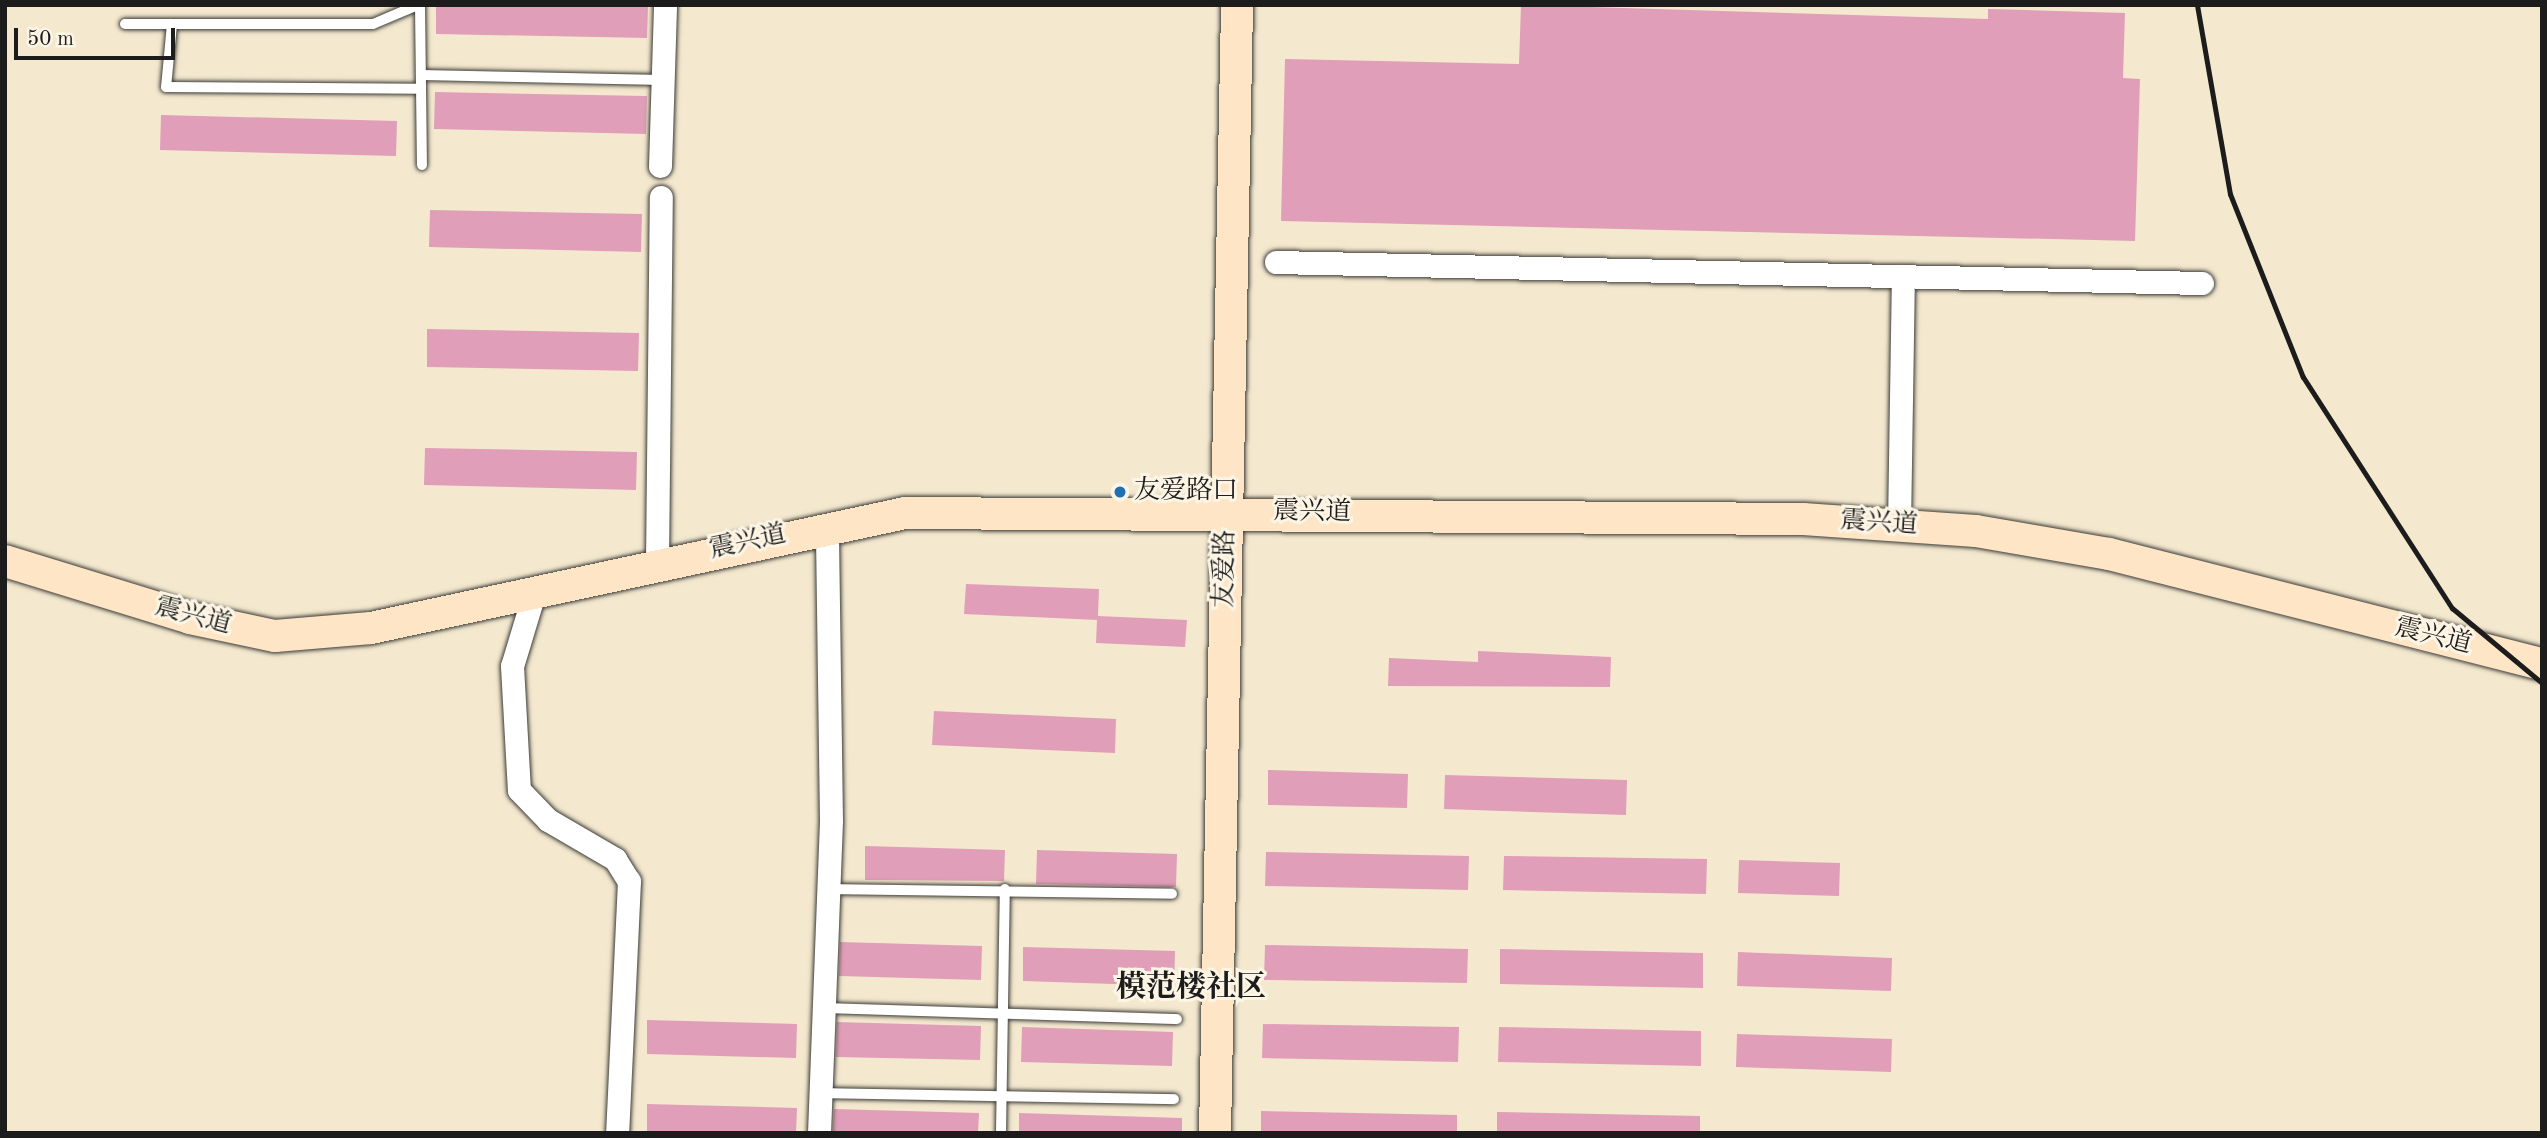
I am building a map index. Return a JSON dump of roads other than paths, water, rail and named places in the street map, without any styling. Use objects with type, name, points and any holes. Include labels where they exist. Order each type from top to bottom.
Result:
[{"type":"street","points":[[660,166],[665,5]]},
{"type":"street","name":"友爱路","points":[[1215,1133],[1237,5]]},
{"type":"street","points":[[657,563],[662,197]]},
{"type":"street","points":[[1276,262],[2202,283]]},
{"type":"street","points":[[1899,526],[1903,276]]},
{"type":"street","name":"震兴道","points":[[5,561],[190,618],[275,636],[371,628],[827,526],[905,513],[992,509],[1227,512],[1899,526],[1976,531],[2109,554],[2542,664]]},
{"type":"street","points":[[819,1133],[825,889],[831,821],[827,526]]},
{"type":"street","points":[[536,590],[512,666],[519,790],[548,820],[615,859],[629,881],[617,1133]]},
{"type":"lane","points":[[125,24],[373,24],[419,5],[422,165]]},
{"type":"lane","points":[[172,24],[164,59],[166,87],[421,89]]},
{"type":"lane","points":[[421,75],[663,80]]},
{"type":"lane","points":[[825,889],[1005,889],[1171,894]]},
{"type":"lane","points":[[1001,1133],[1005,889]]},
{"type":"lane","points":[[822,1008],[1177,1018]]},
{"type":"lane","points":[[820,1093],[1174,1099]]},
{"type":"railway","points":[[2197,5],[2230,194],[2303,377],[2452,608],[2542,683]]},
{"type":"place","name":"友爱路口","points":[[1120,492]]},
{"type":"district","name":"模范楼社区","points":[[1191,988]]}]
